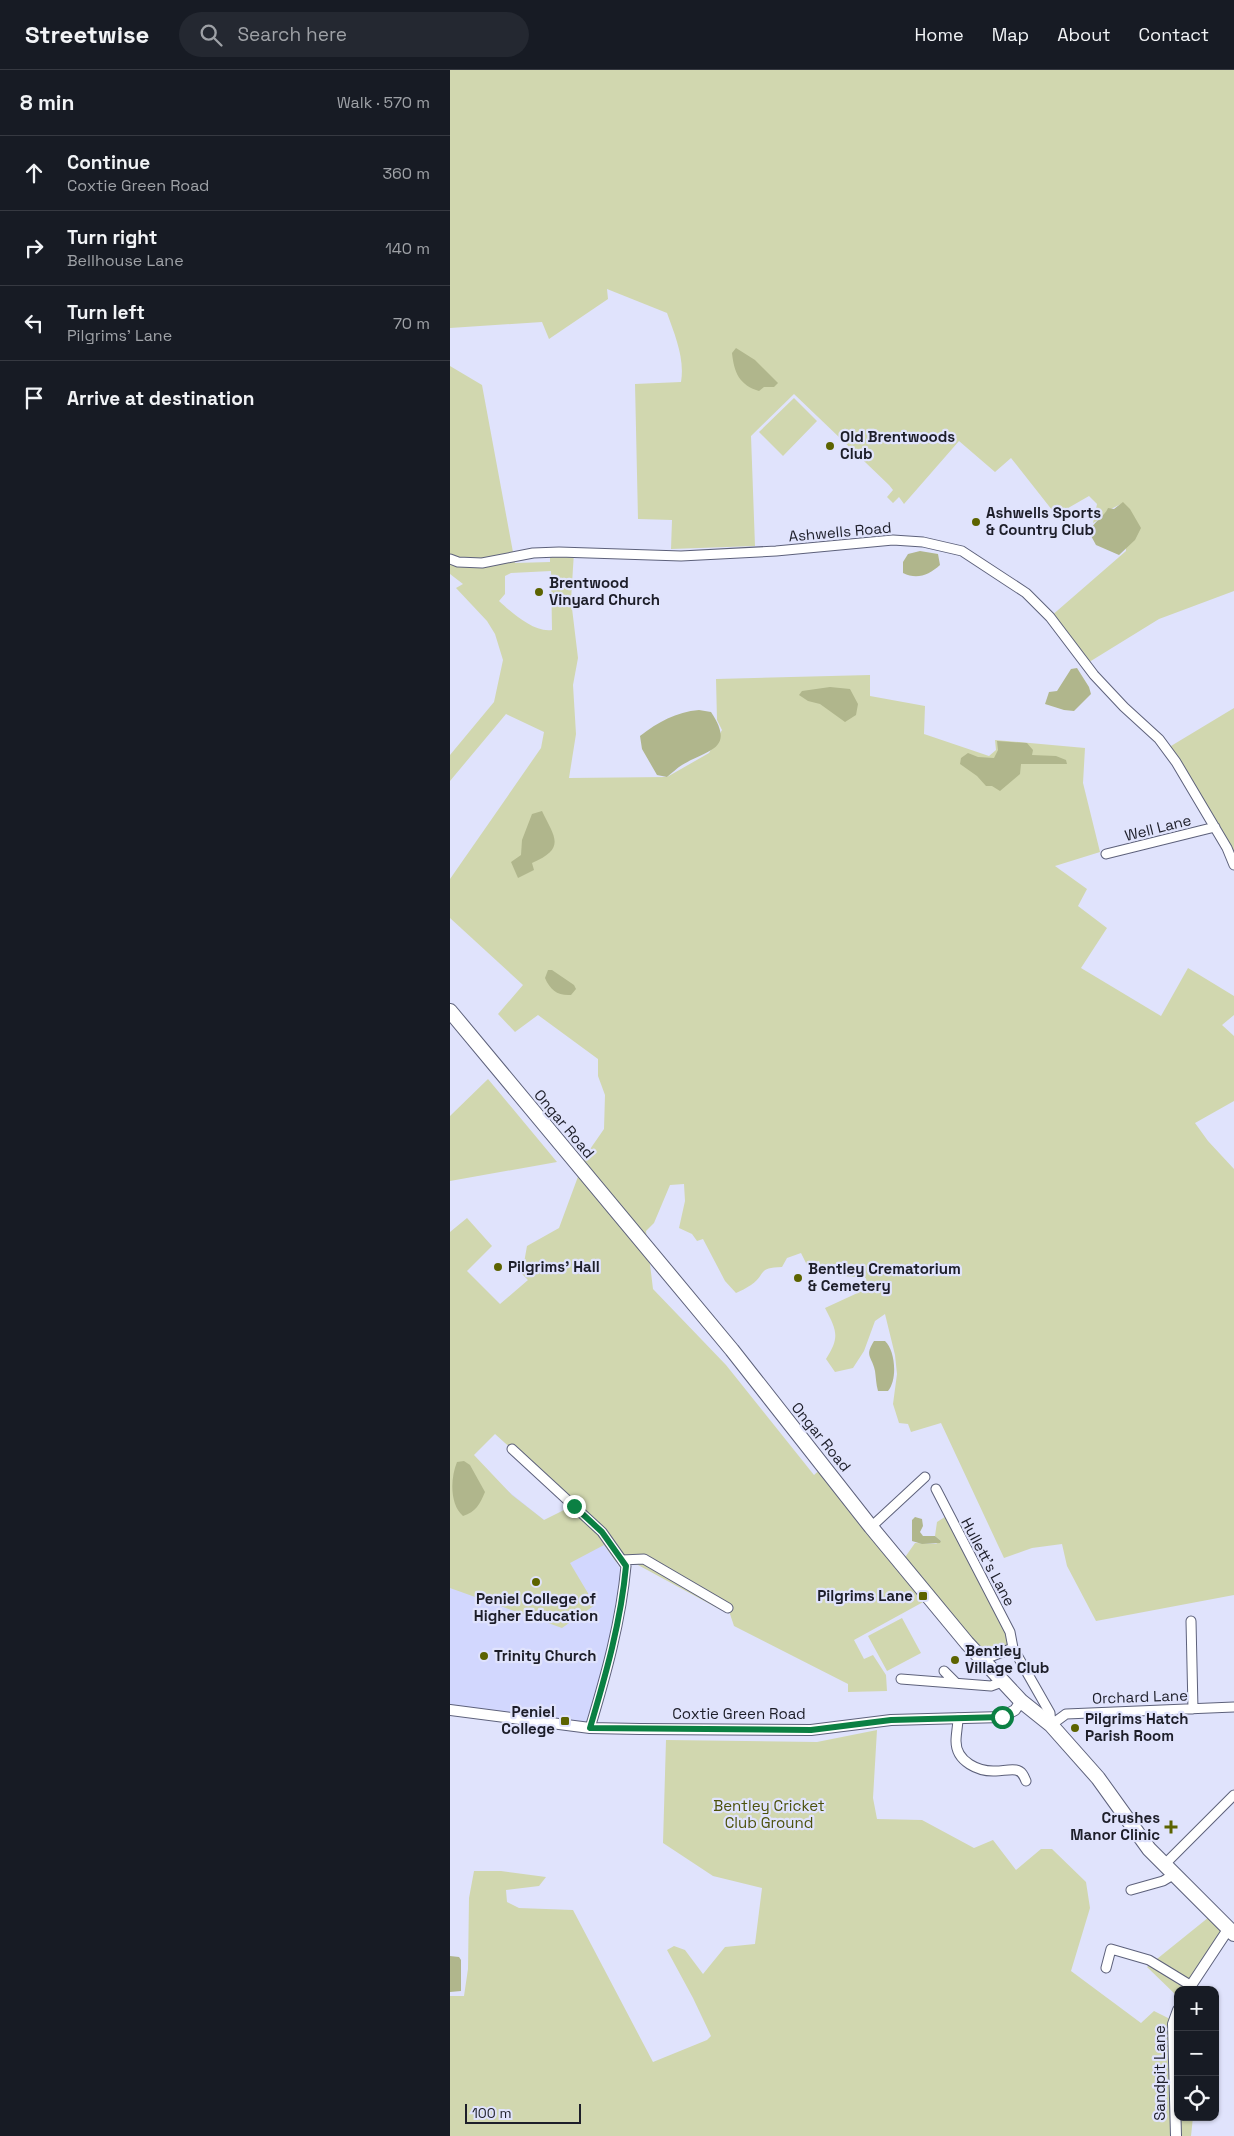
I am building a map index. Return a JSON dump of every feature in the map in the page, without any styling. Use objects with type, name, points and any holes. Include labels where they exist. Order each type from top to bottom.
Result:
[{"type":"main road","name":"Ongar Road","points":[[450,1011],[732,1350],[871,1527],[982,1660],[1021,1702],[1051,1725],[1098,1778],[1133,1829],[1168,1870],[1232,1928]]},
{"type":"street","name":"Ashwells Road","points":[[450,559],[458,562],[482,563],[533,553],[559,552],[681,556],[776,552],[894,540],[923,542],[962,551],[1026,594],[1050,617],[1094,675],[1124,708],[1158,739],[1176,762],[1215,827],[1234,865]]},
{"type":"street","name":"Well Lane","points":[[1106,854],[1215,827]]},
{"type":"street","points":[[512,1449],[602,1532],[626,1566],[623,1597],[609,1663],[590,1728]]},
{"type":"street","points":[[871,1527],[925,1477]]},
{"type":"street","name":"Hullett's Lane","points":[[936,1490],[1010,1632],[1013,1648],[1050,1714],[1051,1725]]},
{"type":"street","points":[[622,1560],[644,1559],[728,1608]]},
{"type":"street","points":[[1191,1621],[1194,1709]]},
{"type":"street","points":[[982,1660],[1013,1648]]},
{"type":"street","points":[[944,1671],[955,1682]]},
{"type":"street","points":[[901,1679],[991,1686],[1002,1682]]},
{"type":"street","name":"Coxtie Green Road","points":[[450,1710],[590,1728],[811,1730],[860,1723],[1002,1717],[1014,1710],[1021,1702]]},
{"type":"street","name":"Orchard Lane","points":[[1051,1725],[1066,1714],[1234,1707]]},
{"type":"street","points":[[958,1718],[956,1742],[958,1751],[964,1759],[973,1767],[984,1770],[1017,1770],[1023,1774],[1026,1781]]},
{"type":"street","points":[[1131,1890],[1163,1881],[1168,1870],[1234,1795]]},
{"type":"street","points":[[1190,1986],[1232,1928]]},
{"type":"street","points":[[1106,1968],[1111,1949],[1149,1960],[1188,1986]]},
{"type":"street","name":"Sandpit Lane","points":[[1174,2021],[1176,2136]]},
{"type":"shaded area","points":[[736,348],[755,360],[778,383],[774,387],[764,387],[759,391],[742,381],[734,366],[732,353]]},
{"type":"shaded area","points":[[1123,502],[1130,509],[1141,528],[1135,540],[1119,555],[1096,545],[1090,534],[1095,523],[1104,515],[1108,508],[1114,509]]},
{"type":"shaded area","points":[[920,551],[938,554],[940,565],[923,575],[913,576],[903,573],[903,562],[908,554]]},
{"type":"shaded area","points":[[1077,668],[1089,687],[1091,694],[1074,711],[1045,704],[1049,692],[1057,691],[1071,669]]},
{"type":"shaded area","points":[[830,687],[850,689],[858,704],[856,715],[845,722],[820,704],[808,701],[799,695],[802,691]]},
{"type":"shaded area","points":[[699,710],[711,712],[721,734],[720,741],[716,747],[682,765],[667,777],[657,775],[642,749],[640,736],[668,719],[683,713]]},
{"type":"shaded area","points":[[997,741],[1027,743],[1033,750],[1032,755],[1056,756],[1066,760],[1067,764],[1021,764],[1020,774],[1000,791],[992,786],[986,786],[977,776],[960,764],[961,758],[968,753],[978,757],[994,758],[998,750]]},
{"type":"shaded area","points":[[542,811],[554,835],[554,847],[543,858],[532,863],[534,870],[518,878],[511,862],[521,855],[522,840],[532,814]]},
{"type":"shaded area","points":[[548,970],[552,970],[574,985],[576,989],[571,995],[558,993],[549,986],[545,978]]},
{"type":"shaded area","points":[[874,1341],[885,1341],[893,1358],[893,1379],[888,1391],[878,1391],[874,1366],[869,1354]]},
{"type":"shaded area","name":"Peniel College of Higher Education","points":[[450,1444],[544,1520],[604,1545],[619,1567],[622,1575],[608,1658],[586,1722],[450,1707]]},
{"type":"shaded area","points":[[464,1461],[470,1465],[485,1492],[477,1507],[463,1516],[456,1505],[452,1484],[457,1462]]},
{"type":"shaded area","points":[[915,1517],[922,1519],[923,1526],[920,1532],[923,1536],[935,1536],[941,1541],[940,1543],[922,1544],[912,1541],[912,1520]]},
{"type":"shaded area","points":[[450,1956],[459,1957],[461,1960],[461,1991],[450,1992]]},
{"type":"green space","points":[[450,70],[1234,70],[1234,591],[1159,619],[1086,664],[1050,617],[1126,551],[1123,503],[1107,511],[1102,518],[1093,523],[1097,504],[1089,496],[1056,515],[1011,458],[995,472],[959,441],[904,504],[899,497],[893,503],[887,497],[893,490],[889,485],[794,394],[751,436],[755,546],[671,549],[672,520],[638,519],[635,384],[681,382],[682,365],[676,338],[667,313],[607,289],[608,299],[549,339],[542,322],[450,328]]},
{"type":"green space","points":[[450,366],[482,385],[515,563],[550,562],[550,552],[574,552],[571,600],[578,658],[573,685],[576,734],[569,778],[667,777],[709,753],[722,730],[717,720],[716,679],[870,675],[870,696],[925,706],[924,734],[989,756],[996,750],[995,740],[1085,748],[1083,783],[1100,852],[1055,866],[1087,889],[1078,906],[1107,928],[1081,968],[1161,1016],[1188,968],[1234,996],[1234,1015],[1222,1025],[1234,1036],[1234,1101],[1195,1123],[1208,1141],[1234,1169],[1234,1595],[1096,1621],[1067,1566],[1062,1544],[1032,1548],[1004,1558],[941,1423],[911,1432],[908,1424],[899,1423],[893,1404],[897,1374],[895,1355],[885,1314],[875,1321],[864,1351],[853,1368],[835,1372],[826,1359],[833,1345],[835,1334],[825,1308],[864,1290],[866,1278],[824,1274],[819,1261],[807,1265],[801,1253],[787,1258],[782,1267],[765,1270],[751,1285],[736,1293],[725,1281],[703,1239],[697,1241],[692,1234],[679,1228],[685,1201],[684,1184],[670,1185],[654,1223],[646,1231],[653,1289],[726,1365],[814,1475],[824,1466],[901,1563],[915,1543],[936,1544],[941,1541],[935,1536],[937,1522],[948,1515],[1013,1648],[982,1660],[925,1601],[854,1640],[864,1659],[873,1655],[886,1675],[887,1691],[848,1692],[848,1684],[734,1626],[728,1608],[719,1609],[638,1565],[616,1562],[604,1545],[570,1563],[595,1605],[562,1628],[450,1588],[450,1232],[467,1218],[492,1246],[467,1271],[500,1304],[528,1280],[522,1274],[527,1246],[559,1228],[586,1155],[604,1129],[605,1095],[598,1076],[598,1059],[538,1015],[515,1032],[498,1014],[523,985],[450,918],[450,879],[541,748],[544,732],[506,714],[450,781],[450,755],[494,702],[503,660],[495,634],[487,621],[456,588],[463,584],[450,574]],"holes":[[[551,571],[552,630],[545,630],[530,625],[499,601],[505,594],[505,576],[511,573]],[[495,1434],[574,1505],[544,1520],[512,1495],[474,1455]]]},
{"type":"green space","points":[[794,398],[817,421],[783,456],[759,432]]},
{"type":"green space","points":[[1234,708],[1234,851],[1229,853],[1166,749]]},
{"type":"green space","points":[[488,1079],[557,1162],[450,1181],[450,1116]]},
{"type":"green space","points":[[902,1618],[921,1653],[887,1671],[868,1636]]},
{"type":"green space","name":"Bentley Cricket Club Ground","points":[[877,1730],[873,1798],[877,1819],[922,1820],[974,1848],[993,1840],[1016,1870],[1041,1849],[1052,1849],[1086,1882],[1090,1908],[1071,1971],[1141,2023],[1154,2011],[1172,2020],[1174,2121],[1193,2121],[1191,2136],[450,2136],[450,1996],[464,1996],[468,1969],[469,1898],[474,1871],[501,1871],[546,1877],[539,1886],[506,1890],[507,1902],[519,1908],[573,1910],[653,2062],[707,2040],[711,2036],[667,1950],[674,1946],[685,1950],[703,1974],[725,1947],[755,1944],[762,1888],[713,1876],[663,1843],[666,1740],[817,1742]]},
{"type":"green space","points":[[1214,1913],[1229,1928],[1191,1986],[1174,1986],[1174,1993],[1147,1967]]},
{"type":"place","name":"Old Brentwoods Club","points":[[830,446]]},
{"type":"place","name":"Ashwells Sports & Country Club","points":[[976,522]]},
{"type":"place","name":"Brentwood Vinyard Church","points":[[539,592]]},
{"type":"place","name":"Pilgrims' Hall","points":[[498,1267]]},
{"type":"place","name":"Bentley Crematorium & Cemetery","points":[[798,1278]]},
{"type":"place","name":"Peniel College of Higher Education","points":[[536,1582]]},
{"type":"place","name":"Pilgrims Lane","points":[[923,1596]]},
{"type":"place","name":"Trinity Church","points":[[484,1656]]},
{"type":"place","name":"Bentley Village Club","points":[[955,1660]]},
{"type":"place","name":"Peniel College","points":[[565,1721]]},
{"type":"place","name":"Pilgrims Hatch Parish Room","points":[[1075,1728]]},
{"type":"place","name":"Crushes Manor Clinic","points":[[1171,1827]]},
{"type":"route","points":[[574,1506],[602,1532],[626,1566],[623,1597],[609,1663],[590,1728],[811,1730],[891,1720],[1002,1717]]}]
